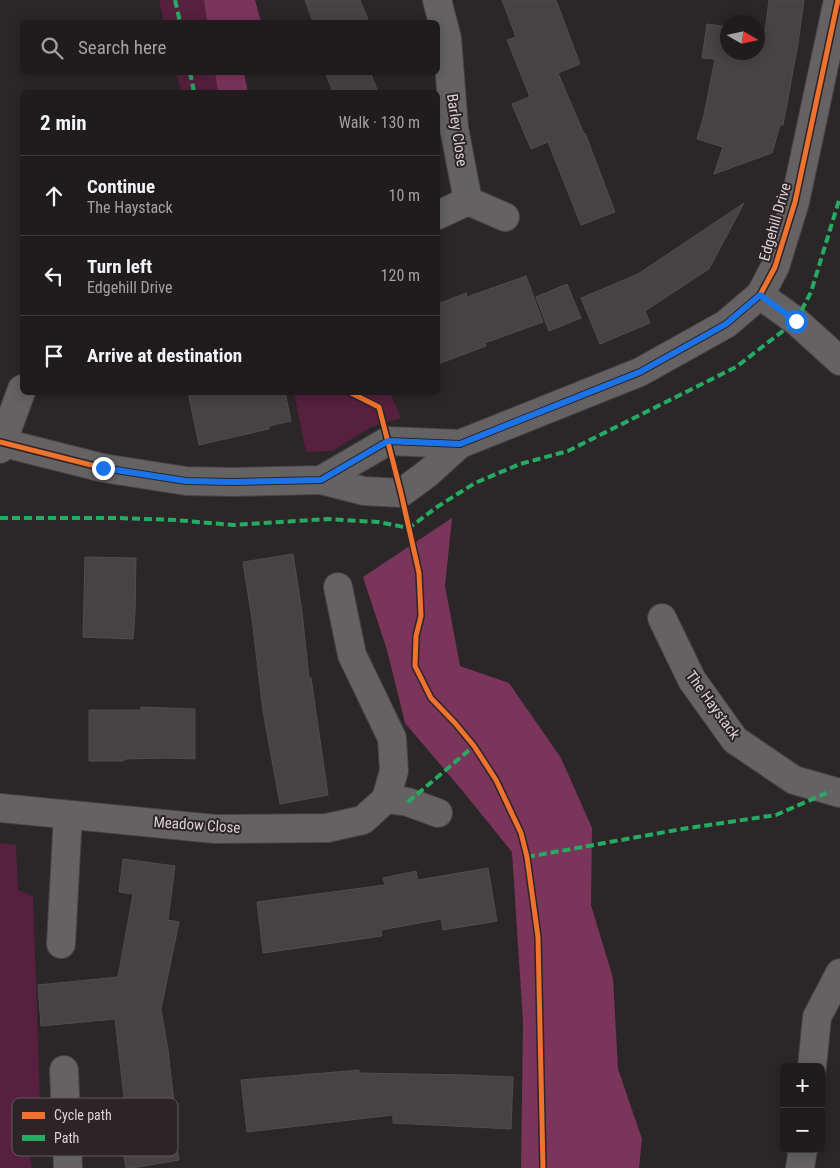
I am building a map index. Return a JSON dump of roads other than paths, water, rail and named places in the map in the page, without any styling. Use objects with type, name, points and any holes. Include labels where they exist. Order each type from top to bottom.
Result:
[{"type":"street","name":"Barley Close","points":[[437,0],[447,38],[454,128],[468,201]]},
{"type":"street","name":"Edgehill Drive","points":[[1,444],[103,468],[186,481],[321,480],[364,491],[401,494],[460,444],[640,372],[726,324],[760,295],[775,267],[795,202],[838,0]]},
{"type":"street","points":[[440,214],[468,201],[505,217]]},
{"type":"street","points":[[760,295],[796,321],[840,360]]},
{"type":"street","points":[[1,444],[20,394]]},
{"type":"street","name":"Edgehill Drive","points":[[321,480],[388,441],[460,444]]},
{"type":"street","points":[[338,587],[352,655],[392,738],[394,771],[386,800],[408,802],[438,813]]},
{"type":"street","name":"The Haystack","points":[[662,618],[692,680],[735,740],[794,780],[840,793]]},
{"type":"street","name":"Meadow Close","points":[[0,808],[215,829],[327,828],[363,820],[386,800]]},
{"type":"street","points":[[61,944],[68,815]]},
{"type":"street","points":[[812,1063],[817,1017],[840,973]]},
{"type":"street","points":[[64,1070],[65,1098]]},
{"type":"street","points":[[800,1168],[802,1153]]}]
